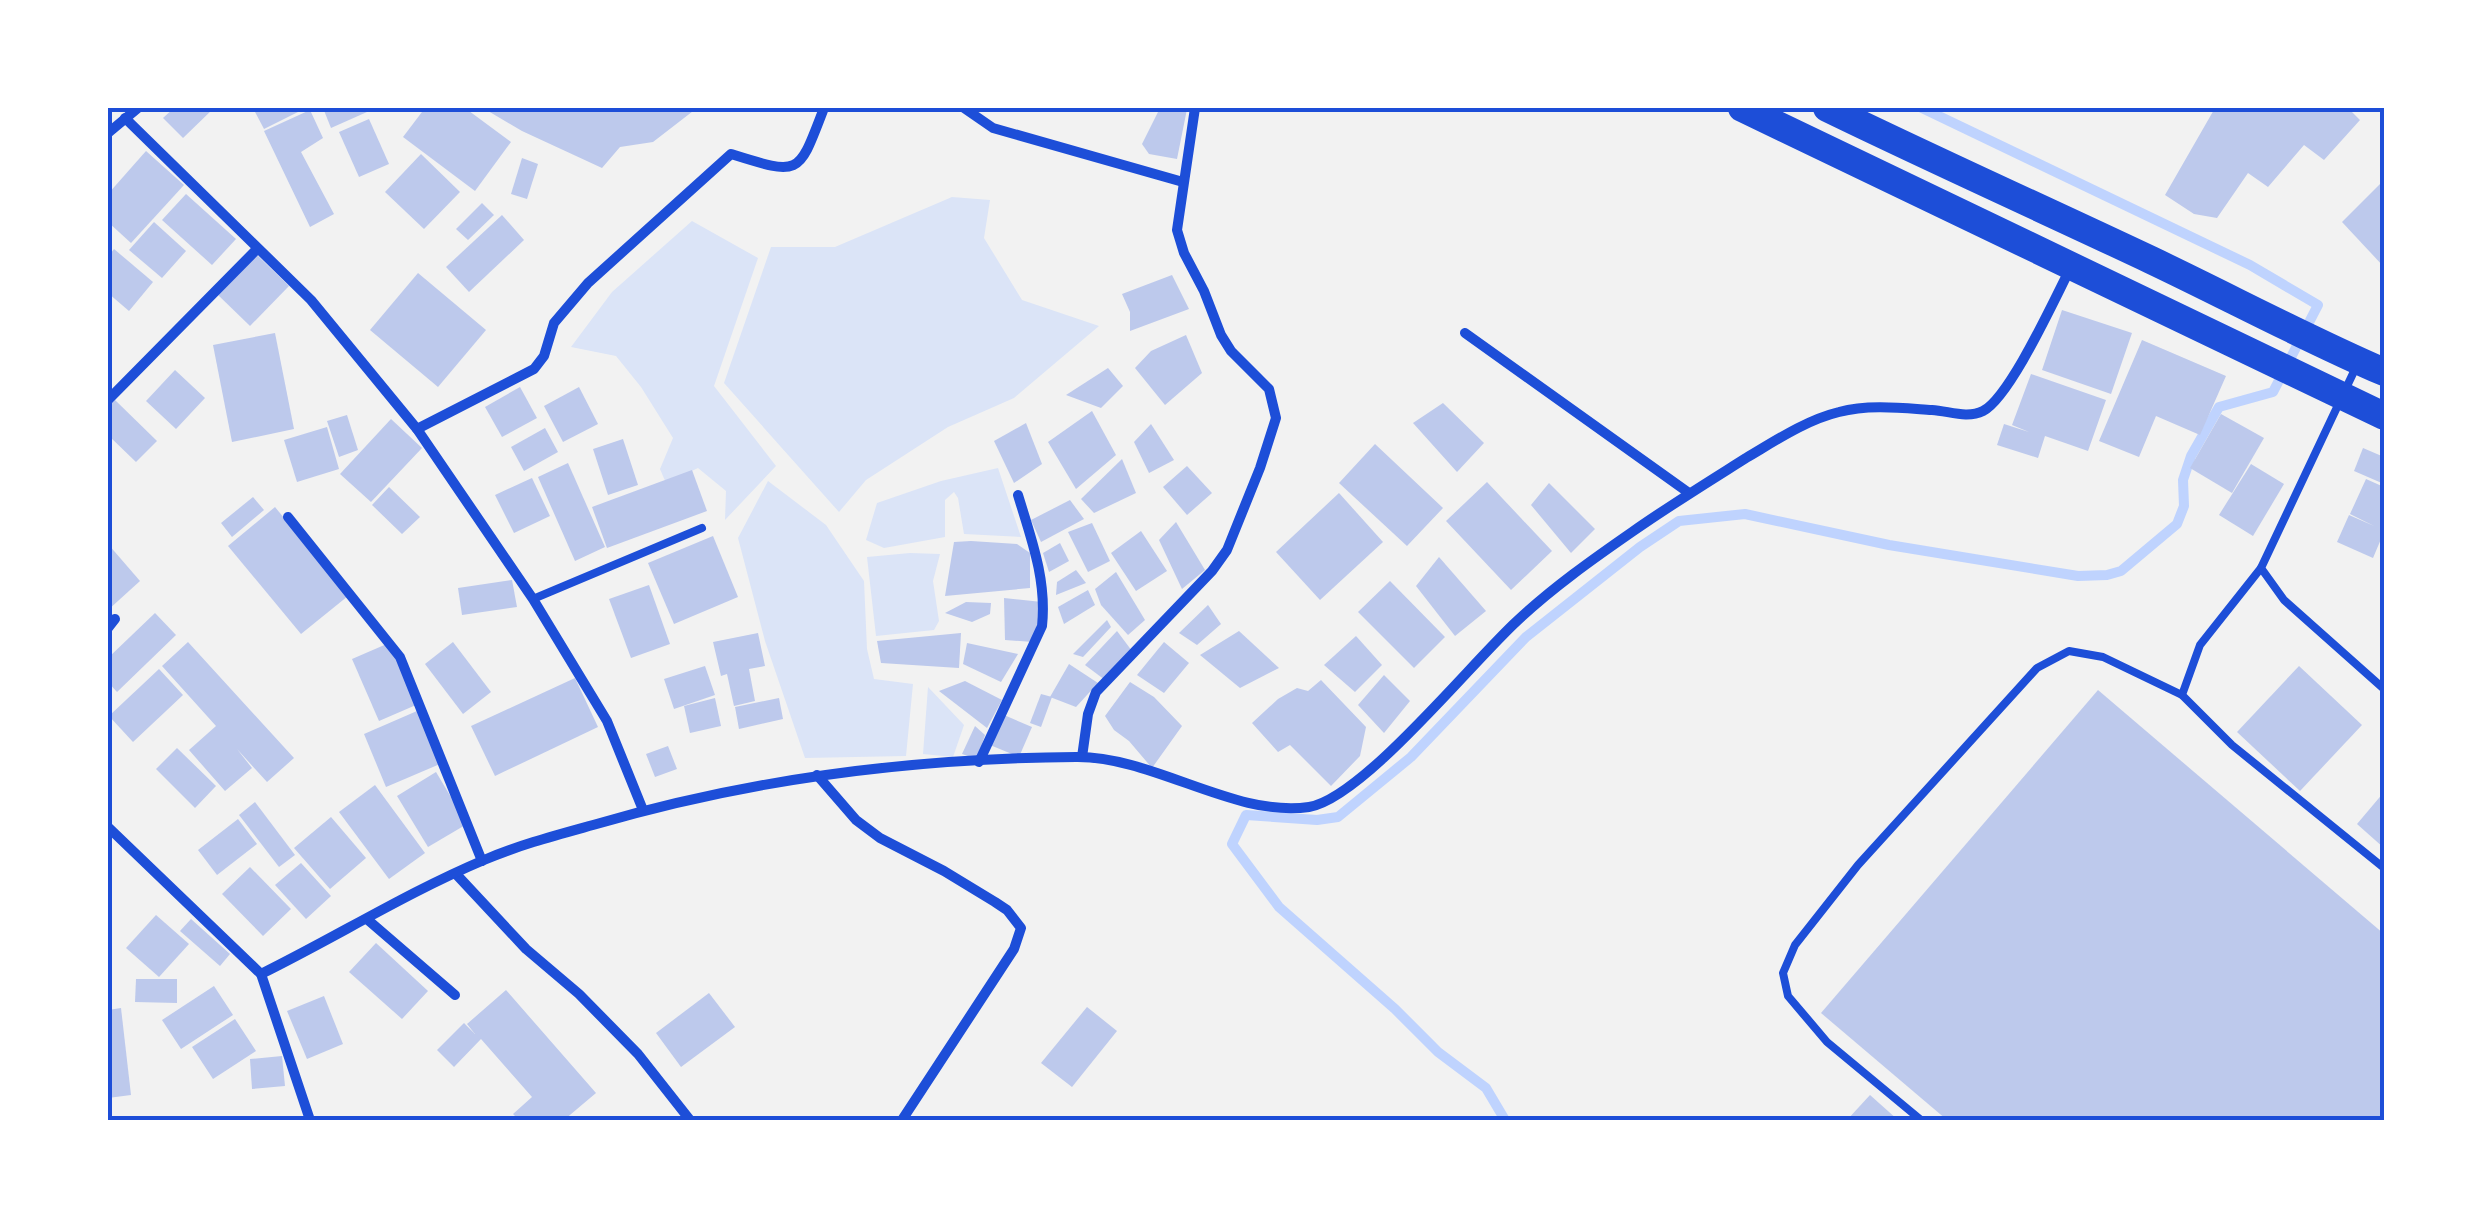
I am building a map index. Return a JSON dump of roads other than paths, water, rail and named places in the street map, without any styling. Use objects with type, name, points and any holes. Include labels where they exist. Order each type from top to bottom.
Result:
[{"type":"highway","points":[[1742,108],[2384,416]]},
{"type":"highway","points":[[1827,108],[2372,366]]},
{"type":"highway","points":[[2134,298],[2152,260]]},
{"type":"street","points":[[108,133],[138,108]]},
{"type":"street","points":[[417,429],[540,363],[554,323],[588,283],[731,154],[779,169],[789,168],[807,151],[824,108]]},
{"type":"street","points":[[964,108],[993,128],[1184,182]]},
{"type":"street","points":[[1082,757],[1088,714],[1096,692],[1212,571],[1227,550],[1276,418],[1269,390],[1230,351],[1221,336],[1177,230],[1195,108]]},
{"type":"street","points":[[126,118],[333,325],[417,429],[533,599],[607,721],[643,810]]},
{"type":"street","points":[[108,400],[257,249]]},
{"type":"street","points":[[261,974],[482,861],[643,810],[817,776],[1082,757],[1135,766],[1206,790],[1279,807],[1326,802],[1363,776],[1518,620],[1583,567],[1689,493],[1776,440],[1837,412],[1866,408],[1968,415],[1984,410],[2005,388],[2071,268]]},
{"type":"street","points":[[1464,333],[1689,493]]},
{"type":"street","points":[[979,762],[1042,626],[1039,568],[1018,495]]},
{"type":"street","points":[[288,517],[400,657],[482,861]]},
{"type":"street","points":[[817,776],[856,820],[880,838],[996,902],[1018,921],[1020,928],[1014,949],[902,1120]]},
{"type":"street","points":[[108,827],[261,974],[310,1120]]},
{"type":"street","points":[[456,874],[526,949],[579,994],[638,1054],[690,1120]]},
{"type":"street","points":[[368,920],[455,995]]},
{"type":"lane","points":[[2182,696],[2200,645],[2260,568],[2342,396],[2372,366]]},
{"type":"lane","points":[[533,599],[702,528]]},
{"type":"lane","points":[[2260,568],[2284,600],[2384,689]]},
{"type":"lane","points":[[1921,1120],[1827,1042],[1788,996],[1783,973],[1796,945],[1858,864],[2037,668],[2069,651],[2102,656],[2182,696],[2232,745],[2384,868]]},
{"type":"waterway","points":[[1505,1120],[1486,1088],[1438,1052],[1279,907],[1232,844],[1246,815],[1317,820],[1338,817],[1411,757],[1526,637],[1679,521],[1745,514],[1889,545],[2078,576],[2121,571],[2177,524],[2184,506],[2183,480],[2191,456],[2219,407],[2273,392],[2318,305],[2250,265],[1922,108]]}]
